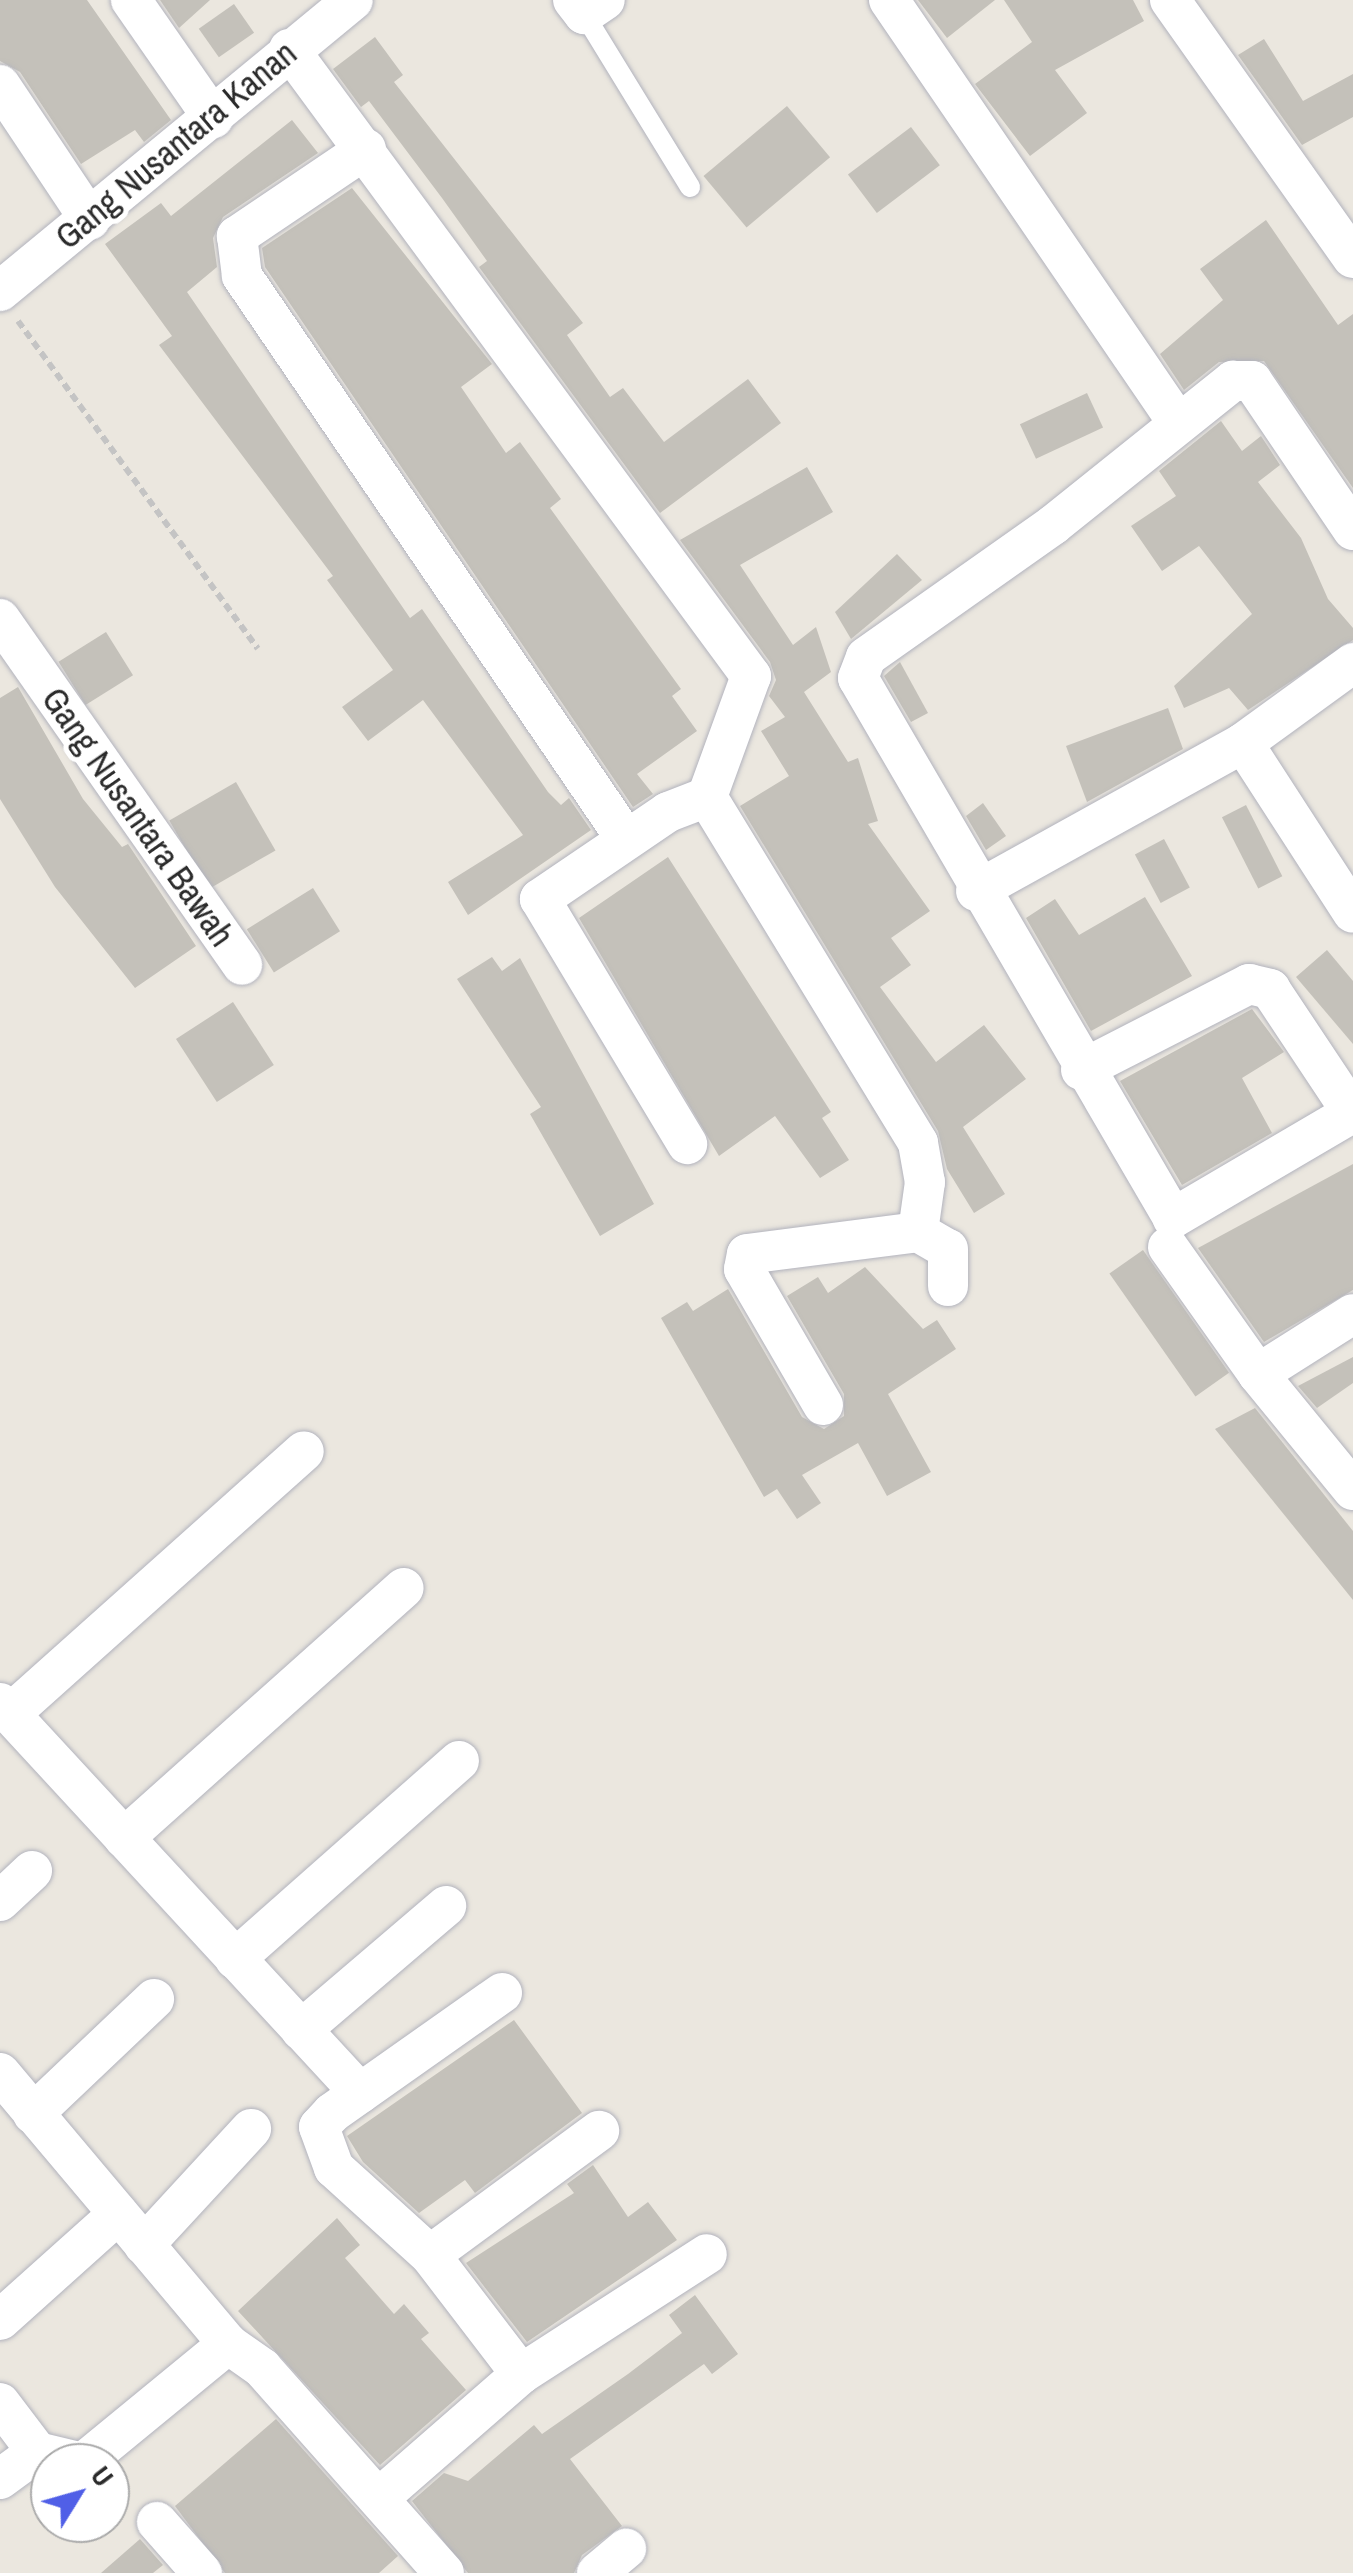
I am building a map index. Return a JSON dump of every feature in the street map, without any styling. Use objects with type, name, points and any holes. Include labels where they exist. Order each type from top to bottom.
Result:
[{"type":"street","points":[[130,0],[214,118]]},
{"type":"street","name":"Gang Nusantara Kanan","points":[[6,302],[90,220],[214,118],[301,25],[353,0]]},
{"type":"street","points":[[889,0],[1178,424]]},
{"type":"street","points":[[1170,0],[1353,258]]},
{"type":"street","points":[[301,25],[366,150],[748,670],[752,684],[707,796],[626,838],[551,886],[542,910],[687,1144]]},
{"type":"street","points":[[0,84],[90,220]]},
{"type":"street","points":[[366,150],[237,236],[242,276],[626,838]]},
{"type":"street","points":[[1081,1070],[1250,984],[1270,988],[1353,1114],[1173,1218],[1081,1070],[868,702],[858,678],[866,658],[1233,381],[1252,381],[1353,530]]},
{"type":"street","name":"Gang Nusantara Bawah","points":[[0,619],[242,965]]},
{"type":"street","points":[[976,891],[1243,743],[1353,663]]},
{"type":"street","points":[[1243,743],[1353,913]]},
{"type":"street","points":[[707,796],[918,1143],[921,1210],[948,1249],[948,1286]]},
{"type":"street","points":[[823,1405],[744,1268],[747,1254],[921,1210]]},
{"type":"street","points":[[1168,1247],[1258,1374],[1353,1490]]},
{"type":"street","points":[[1258,1374],[1353,1314]]},
{"type":"street","points":[[304,1451],[5,1708],[360,2093]]},
{"type":"street","points":[[124,1838],[404,1588]]},
{"type":"street","points":[[235,1958],[459,1761]]},
{"type":"street","points":[[0,1901],[32,1872]]},
{"type":"street","points":[[301,2030],[446,1906]]},
{"type":"street","points":[[502,1993],[318,2127],[322,2148],[430,2255],[521,2374]]},
{"type":"street","points":[[154,1999],[10,2091],[228,2344],[262,2368],[444,2573]]},
{"type":"street","points":[[144,2245],[251,2129]]},
{"type":"street","points":[[430,2255],[599,2131]]},
{"type":"street","points":[[0,2320],[118,2214]]},
{"type":"street","points":[[379,2498],[521,2374],[708,2254]]},
{"type":"street","points":[[106,2443],[228,2344]]},
{"type":"street","points":[[0,2403],[30,2443]]},
{"type":"street","points":[[0,2479],[30,2457]]},
{"type":"street","points":[[157,2522],[202,2573]]},
{"type":"lane","points":[[587,5],[690,187]]},
{"type":"path","points":[[6,302],[258,648]]},
{"type":"building","points":[[0,0],[87,0],[171,120],[144,142],[135,130],[81,164],[20,72],[0,61]]},
{"type":"building","points":[[160,0],[210,0],[179,28]]},
{"type":"building","points":[[918,0],[995,0],[947,38]]},
{"type":"building","points":[[1004,0],[1133,0],[1144,21],[1055,70],[1087,113],[1030,156],[975,84],[1032,42]]},
{"type":"building","points":[[234,4],[254,33],[219,57],[199,29]]},
{"type":"building","points":[[375,37],[403,75],[394,82],[583,323],[567,335],[610,397],[623,388],[664,442],[748,379],[781,423],[660,513],[479,267],[487,261],[442,198],[369,101],[361,107],[333,69]]},
{"type":"building","points":[[1264,39],[1303,101],[1353,74],[1353,117],[1302,145],[1238,55]]},
{"type":"building","points":[[787,106],[830,157],[747,227],[704,176]]},
{"type":"building","points":[[292,120],[318,153],[223,217],[213,238],[217,267],[187,292],[410,618],[422,609],[548,792],[561,805],[569,798],[591,830],[468,915],[448,882],[523,835],[423,700],[368,741],[342,707],[393,670],[327,580],[333,576],[159,345],[172,336],[105,244],[161,203],[171,216]]},
{"type":"building","points":[[911,127],[940,165],[877,213],[848,175]]},
{"type":"building","points":[[352,188],[492,364],[461,387],[506,453],[520,442],[561,499],[550,508],[681,689],[672,696],[697,731],[637,774],[653,794],[633,807],[265,267],[262,248]]},
{"type":"building","points":[[1266,220],[1338,325],[1353,314],[1353,488],[1264,361],[1219,362],[1184,390],[1160,354],[1223,300],[1200,269]]},
{"type":"building","points":[[1087,393],[1103,427],[1036,459],[1020,424]]},
{"type":"building","points":[[1221,421],[1242,451],[1261,436],[1280,465],[1258,482],[1301,538],[1328,599],[1353,628],[1353,640],[1248,710],[1229,688],[1184,708],[1174,686],[1252,614],[1199,546],[1162,571],[1131,526],[1176,496],[1159,471]]},
{"type":"building","points":[[807,467],[833,512],[740,565],[793,645],[816,627],[831,672],[804,692],[848,762],[858,758],[878,821],[868,824],[930,911],[891,938],[911,965],[880,987],[936,1062],[984,1025],[1026,1079],[963,1127],[1005,1194],[974,1213],[947,1169],[938,1131],[740,806],[789,776],[761,731],[785,717],[769,696],[776,680],[770,662],[680,540]]},
{"type":"building","points":[[897,554],[922,580],[851,639],[835,612]]},
{"type":"building","points":[[106,632],[133,675],[86,705],[59,662]]},
{"type":"building","points":[[900,662],[928,713],[911,722],[884,676]]},
{"type":"building","points":[[18,687],[83,799],[122,847],[128,844],[196,946],[135,988],[55,887],[0,799],[0,698]]},
{"type":"building","points":[[1168,708],[1183,749],[1087,802],[1066,746]]},
{"type":"building","points":[[236,782],[276,850],[209,889],[169,820]]},
{"type":"building","points":[[983,803],[1006,836],[986,850],[966,816]]},
{"type":"building","points":[[1246,805],[1282,876],[1258,889],[1222,817]]},
{"type":"building","points":[[1164,839],[1190,888],[1161,903],[1135,854]]},
{"type":"building","points":[[668,857],[831,1112],[822,1118],[849,1160],[820,1178],[775,1116],[719,1156],[579,918]]},
{"type":"building","points":[[313,888],[340,931],[274,973],[247,929]]},
{"type":"building","points":[[1145,897],[1192,976],[1091,1031],[1026,918],[1055,899],[1079,935]]},
{"type":"building","points":[[1327,950],[1353,981],[1353,1044],[1296,977]]},
{"type":"building","points":[[492,957],[502,971],[520,958],[654,1204],[600,1236],[530,1114],[541,1107],[457,979]]},
{"type":"building","points":[[233,1002],[274,1065],[217,1102],[176,1039]]},
{"type":"building","points":[[1252,1009],[1284,1052],[1242,1078],[1272,1133],[1182,1185],[1120,1081]]},
{"type":"building","points":[[1353,1164],[1353,1290],[1264,1342],[1198,1248]]},
{"type":"building","points":[[1143,1250],[1229,1373],[1195,1396],[1109,1274]]},
{"type":"building","points":[[865,1267],[923,1329],[937,1320],[956,1349],[888,1394],[931,1472],[887,1496],[858,1443],[802,1475],[821,1503],[797,1519],[777,1489],[764,1497],[661,1318],[687,1302],[693,1311],[728,1289],[802,1417],[824,1429],[844,1416],[844,1394],[787,1296],[818,1277],[828,1293]]},
{"type":"building","points":[[1353,1357],[1353,1383],[1317,1408],[1298,1386]]},
{"type":"building","points":[[1255,1408],[1353,1531],[1353,1600],[1215,1429]]},
{"type":"building","points":[[514,2020],[582,2113],[475,2193],[465,2180],[419,2213],[363,2162],[347,2136]]},
{"type":"building","points":[[593,2165],[628,2217],[648,2202],[677,2240],[527,2342],[466,2263],[574,2193],[567,2184]]},
{"type":"building","points":[[337,2218],[360,2245],[345,2258],[394,2314],[404,2304],[429,2333],[421,2339],[466,2390],[380,2465],[238,2311]]},
{"type":"building","points":[[695,2295],[738,2354],[712,2374],[704,2364],[570,2459],[622,2526],[582,2555],[574,2573],[468,2573],[412,2501],[444,2473],[468,2481],[534,2425],[542,2434],[628,2374],[682,2333],[669,2315]]},
{"type":"building","points":[[276,2419],[398,2556],[379,2573],[225,2573],[175,2506]]},
{"type":"building","points":[[140,2539],[163,2565],[153,2573],[101,2573]]}]
